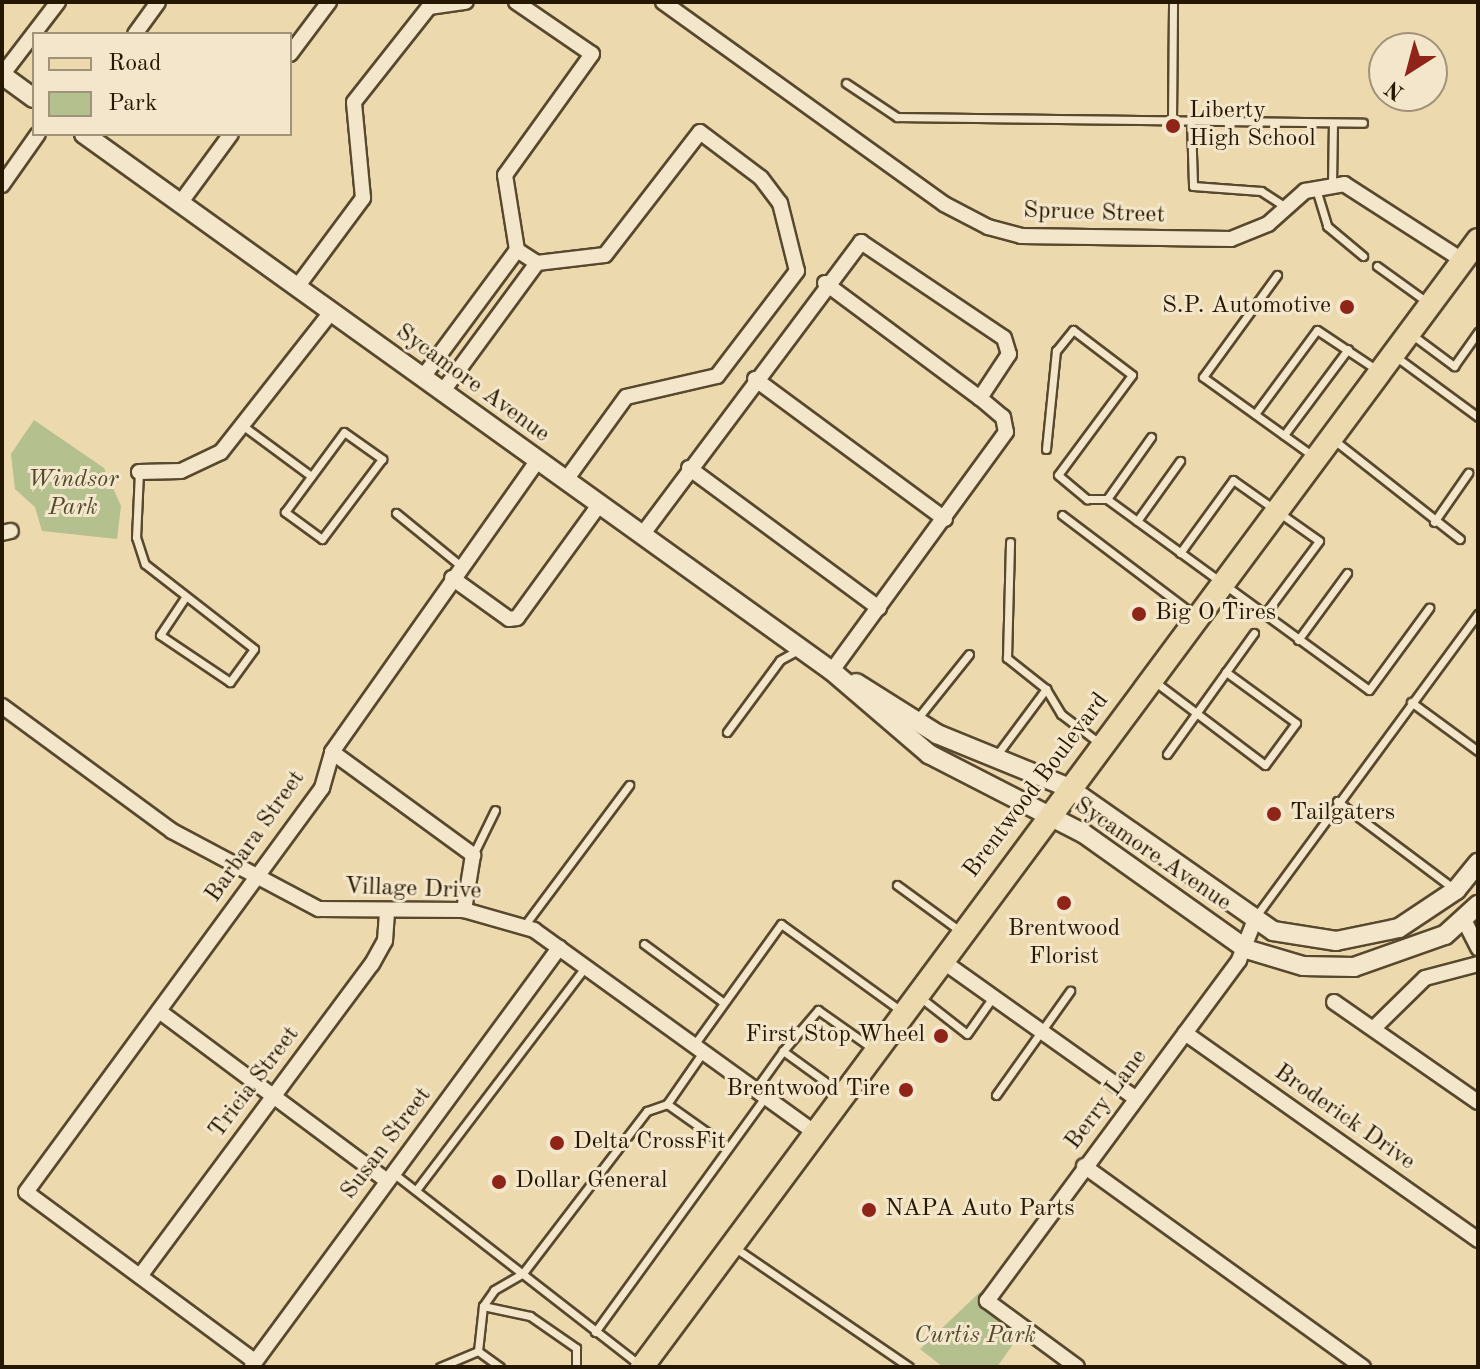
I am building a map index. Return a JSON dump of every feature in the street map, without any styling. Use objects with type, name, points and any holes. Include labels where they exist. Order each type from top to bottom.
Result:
[{"type":"main road","name":"Brentwood Boulevard","points":[[642,1367],[1459,258],[1478,240]]},
{"type":"street","points":[[35,32],[58,2]]},
{"type":"street","points":[[136,32],[158,2]]},
{"type":"street","points":[[292,51],[329,2]]},
{"type":"street","points":[[297,287],[363,198],[354,102],[429,7],[466,2]]},
{"type":"street","points":[[423,377],[517,250],[505,175],[592,54],[516,2]]},
{"type":"street","name":"Spruce Street","points":[[663,2],[944,204],[988,227],[1021,236],[1231,239],[1259,230],[1284,206],[1315,187],[1332,185],[1360,189],[1459,258]]},
{"type":"street","points":[[32,36],[2,75],[32,97]]},
{"type":"street","points":[[517,250],[537,263],[605,255],[700,132],[761,178],[780,203],[797,271],[717,376],[626,397],[566,480]]},
{"type":"street","points":[[2,185],[37,136]]},
{"type":"street","name":"Sycamore Avenue","points":[[87,136],[832,671],[916,721],[994,758],[1069,788],[1254,922],[1306,938],[1368,937],[1424,915],[1456,890],[1478,863]]},
{"type":"street","points":[[181,202],[230,136]]},
{"type":"street","points":[[642,535],[853,246],[872,245],[1004,338],[1009,354],[980,398]]},
{"type":"street","points":[[443,391],[537,263]]},
{"type":"street","points":[[825,283],[980,398],[1003,417],[1006,432],[832,671]]},
{"type":"street","points":[[139,472],[181,471],[221,452],[246,428],[331,312]]},
{"type":"street","points":[[755,379],[945,519]]},
{"type":"street","name":"Barbara Street","points":[[140,1276],[26,1192],[322,788],[332,752],[537,461]]},
{"type":"street","points":[[689,468],[879,608]]},
{"type":"street","points":[[456,572],[509,619],[517,618],[599,505]]},
{"type":"street","name":"Sycamore Avenue","points":[[832,671],[929,754],[1049,815],[1246,949],[1303,966],[1354,967],[1401,956],[1463,918],[1478,905]]},
{"type":"street","name":"Village Drive","points":[[2,706],[172,831],[259,872],[319,909],[464,910],[524,926],[815,1133]]},
{"type":"street","points":[[332,752],[473,855],[464,910]]},
{"type":"street","name":"Tricia Street","points":[[140,1276],[372,964],[385,941],[387,910]]},
{"type":"street","points":[[1463,918],[1478,948]]},
{"type":"street","name":"Berry Lane","points":[[1077,1367],[987,1301],[1246,949],[1254,922]]},
{"type":"street","name":"Susan Street","points":[[252,1363],[559,948]]},
{"type":"street","points":[[941,960],[1135,1098]]},
{"type":"street","points":[[1374,1028],[1425,978],[1478,964]]},
{"type":"street","points":[[1334,1002],[1478,1102]]},
{"type":"street","points":[[159,1011],[272,1097],[390,1177]]},
{"type":"street","name":"Broderick Drive","points":[[1185,1033],[1478,1240]]},
{"type":"street","points":[[1084,1166],[1363,1367]]},
{"type":"street","points":[[140,1276],[252,1363]]},
{"type":"lane","points":[[1172,121],[1173,2]]},
{"type":"lane","points":[[846,83],[897,117],[1363,123]]},
{"type":"lane","points":[[1191,121],[1193,186],[1261,191],[1284,206]]},
{"type":"lane","points":[[1332,185],[1333,123]]},
{"type":"lane","points":[[1315,187],[1327,226],[1363,256]]},
{"type":"lane","points":[[1377,266],[1427,302]]},
{"type":"lane","points":[[1277,275],[1203,377],[1313,456]]},
{"type":"lane","points":[[1046,449],[1056,351],[1073,330],[1132,375],[1058,475],[1087,499],[1107,499],[1369,690],[1429,608]]},
{"type":"lane","points":[[1255,414],[1317,330],[1348,349],[1383,361],[1478,417]]},
{"type":"lane","points":[[1406,331],[1454,366],[1478,332]]},
{"type":"lane","points":[[1284,435],[1348,349]]},
{"type":"lane","points":[[246,428],[311,476]]},
{"type":"lane","points":[[344,432],[382,459],[322,539],[285,512],[311,476],[344,432]]},
{"type":"lane","points":[[1329,436],[1434,522],[1460,539]]},
{"type":"lane","points":[[1107,499],[1151,437]]},
{"type":"lane","points":[[1137,521],[1180,461]]},
{"type":"lane","points":[[139,472],[140,554],[184,599],[254,649],[230,682],[160,635],[184,599]]},
{"type":"lane","points":[[1434,522],[1468,473]]},
{"type":"lane","points":[[1180,553],[1233,480],[1319,541],[1264,615]]},
{"type":"lane","points":[[396,513],[456,572]]},
{"type":"lane","points":[[1062,515],[1195,617]]},
{"type":"lane","points":[[1010,542],[1007,658],[1046,689],[1061,714],[1101,744]]},
{"type":"lane","points":[[1298,640],[1347,573]]},
{"type":"lane","points":[[1254,922],[1337,801],[1478,614]]},
{"type":"lane","points":[[1167,754],[1254,633]]},
{"type":"lane","points":[[727,732],[780,660],[800,649]]},
{"type":"lane","points":[[916,721],[969,654]]},
{"type":"lane","points":[[1150,678],[1265,765],[1296,723],[1226,672]]},
{"type":"lane","points":[[994,758],[1046,689]]},
{"type":"lane","points":[[1411,702],[1478,751]]},
{"type":"lane","points":[[524,926],[629,785]]},
{"type":"lane","points":[[1337,801],[1456,890]]},
{"type":"lane","points":[[473,855],[495,810]]},
{"type":"lane","points":[[897,885],[962,932]]},
{"type":"lane","points":[[478,1351],[483,1306],[494,1290],[523,1273],[647,1111],[667,1104],[724,1003],[781,924],[910,1004],[967,1034],[993,997]]},
{"type":"lane","points":[[644,944],[724,1003]]},
{"type":"lane","points":[[416,1190],[585,967]]},
{"type":"lane","points":[[996,1095],[1070,991]]},
{"type":"lane","points":[[595,1332],[728,1147],[783,1051],[818,1010],[875,1050]]},
{"type":"lane","points":[[783,1051],[843,1094]]},
{"type":"lane","points":[[667,1104],[728,1147]]},
{"type":"lane","points":[[390,1177],[416,1190],[642,1367]]},
{"type":"lane","points":[[732,1246],[909,1367]]},
{"type":"lane","points":[[483,1306],[530,1316],[576,1348],[576,1367]]},
{"type":"lane","points":[[440,1367],[478,1351]]},
{"type":"lane","points":[[478,1351],[500,1367]]},
{"type":"green space","name":"Windsor Park","points":[[34,420],[104,468],[121,506],[117,539],[42,531],[35,507],[15,489],[11,454]]},
{"type":"green space","name":"Curtis Park","points":[[1000,1273],[984,1301],[1021,1333],[997,1367],[943,1367],[920,1349]]},
{"type":"place","name":"Liberty High School","points":[[1173,126]]},
{"type":"place","name":"S.P. Automotive","points":[[1347,307]]},
{"type":"place","name":"Big O Tires","points":[[1139,614]]},
{"type":"place","name":"Tailgaters","points":[[1274,814]]},
{"type":"place","name":"Brentwood Florist","points":[[1064,903]]},
{"type":"place","name":"First Stop Wheel","points":[[941,1036]]},
{"type":"place","name":"Brentwood Tire","points":[[906,1090]]},
{"type":"place","name":"Delta CrossFit","points":[[557,1143]]},
{"type":"place","name":"Dollar General","points":[[499,1182]]},
{"type":"place","name":"NAPA Auto Parts","points":[[869,1210]]}]
